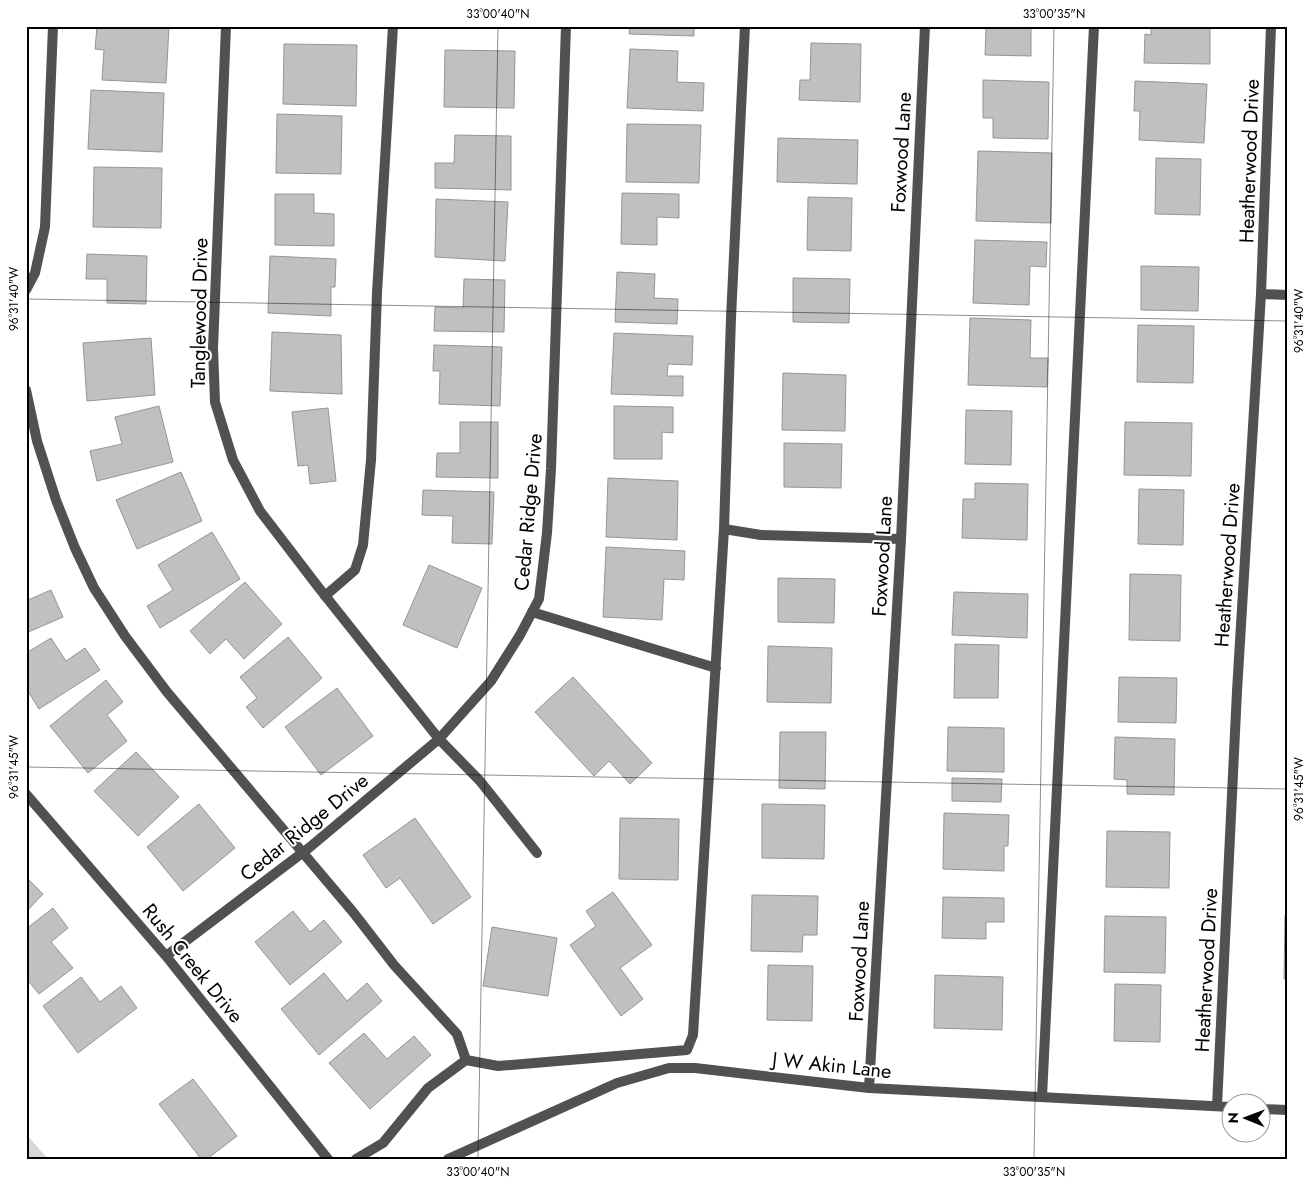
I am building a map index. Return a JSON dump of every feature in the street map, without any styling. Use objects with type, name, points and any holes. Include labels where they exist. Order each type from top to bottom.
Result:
[{"type":"street","points":[[26,290],[36,273],[45,227],[53,26]]},
{"type":"street","name":"Tanglewood Drive","points":[[226,26],[213,348],[215,402],[233,460],[260,511],[325,596],[439,739],[480,781],[537,852]]},
{"type":"street","points":[[325,596],[355,570],[363,545],[371,460],[377,293],[392,26]]},
{"type":"street","name":"Cedar Ridge Drive","points":[[166,956],[303,853],[439,739],[491,681],[539,598],[547,533],[550,478],[566,26]]},
{"type":"street","points":[[356,1159],[383,1143],[428,1088],[466,1060],[498,1066],[687,1050],[693,1035],[724,529],[730,318],[745,26]]},
{"type":"street","name":"Foxwood Lane","points":[[869,1088],[901,539],[925,26]]},
{"type":"street","points":[[1042,1097],[1094,26]]},
{"type":"street","name":"Heatherwood Drive","points":[[1217,1106],[1237,691],[1261,294],[1271,26]]},
{"type":"street","points":[[1261,294],[1287,295]]},
{"type":"street","points":[[26,390],[37,441],[56,500],[75,548],[94,588],[125,636],[167,692],[415,989],[457,1034],[466,1060]]},
{"type":"street","points":[[724,529],[761,535],[901,539]]},
{"type":"street","points":[[532,612],[716,668]]},
{"type":"street","name":"Rush Creek Drive","points":[[26,794],[166,956],[328,1159]]},
{"type":"street","name":"J W Akin Lane","points":[[448,1159],[617,1083],[669,1068],[695,1068],[869,1088],[1220,1106]]},
{"type":"street","points":[[1270,1109],[1287,1110]]},
{"type":"shaded area","points":[[26,1134],[48,1159],[26,1159]]},
{"type":"building","points":[[97,26],[169,26],[166,83],[102,80],[104,50],[95,49]]},
{"type":"building","points":[[630,26],[694,26],[694,36],[629,34]]},
{"type":"building","points":[[986,26],[1031,26],[1031,56],[985,55]]},
{"type":"building","points":[[1151,26],[1210,26],[1210,64],[1144,63],[1145,34],[1151,35]]},
{"type":"building","points":[[811,43],[861,44],[860,102],[799,100],[800,80],[810,80]]},
{"type":"building","points":[[284,44],[357,45],[356,106],[283,104]]},
{"type":"building","points":[[630,49],[678,51],[677,82],[704,83],[703,111],[627,108]]},
{"type":"building","points":[[445,50],[515,51],[514,108],[444,107]]},
{"type":"building","points":[[983,80],[1049,82],[1048,139],[993,138],[993,118],[983,118]]},
{"type":"building","points":[[1135,81],[1207,84],[1204,143],[1139,140],[1140,111],[1134,111]]},
{"type":"building","points":[[91,90],[164,93],[162,152],[88,149]]},
{"type":"building","points":[[277,114],[342,116],[341,174],[276,173]]},
{"type":"building","points":[[627,124],[701,125],[699,183],[626,182]]},
{"type":"building","points":[[455,135],[511,136],[511,190],[435,188],[435,163],[454,163]]},
{"type":"building","points":[[778,138],[858,140],[857,184],[777,182]]},
{"type":"building","points":[[978,151],[1052,153],[1051,223],[976,221]]},
{"type":"building","points":[[1156,158],[1201,159],[1200,215],[1155,214]]},
{"type":"building","points":[[94,167],[162,168],[161,228],[93,227]]},
{"type":"building","points":[[622,193],[679,194],[679,218],[657,217],[657,245],[621,244]]},
{"type":"building","points":[[275,194],[314,194],[314,213],[334,214],[334,246],[275,245]]},
{"type":"building","points":[[808,197],[852,198],[851,251],[807,250]]},
{"type":"building","points":[[436,199],[508,202],[505,261],[435,257]]},
{"type":"building","points":[[975,240],[1047,242],[1046,267],[1030,266],[1029,305],[973,303]]},
{"type":"building","points":[[87,254],[147,256],[146,304],[107,303],[107,279],[86,279]]},
{"type":"building","points":[[270,256],[336,259],[335,287],[331,287],[331,316],[268,313]]},
{"type":"building","points":[[1141,266],[1199,267],[1198,311],[1141,310]]},
{"type":"building","points":[[617,272],[655,274],[654,298],[678,299],[677,324],[615,322]]},
{"type":"building","points":[[793,278],[850,279],[849,323],[793,322]]},
{"type":"building","points":[[464,279],[505,280],[504,332],[434,331],[435,307],[463,308]]},
{"type":"building","points":[[970,318],[1031,320],[1030,358],[1048,358],[1047,387],[968,385]]},
{"type":"building","points":[[1138,325],[1194,326],[1193,383],[1137,382]]},
{"type":"building","points":[[272,332],[341,335],[342,394],[270,391]]},
{"type":"building","points":[[614,333],[693,336],[692,365],[668,364],[667,376],[683,376],[683,396],[611,394]]},
{"type":"building","points":[[151,338],[155,395],[87,401],[83,343]]},
{"type":"building","points":[[434,345],[502,347],[500,406],[439,404],[440,371],[433,371]]},
{"type":"building","points":[[783,373],[846,375],[845,431],[782,430]]},
{"type":"building","points":[[159,406],[173,462],[97,481],[90,451],[122,444],[115,417]]},
{"type":"building","points":[[614,406],[673,407],[673,433],[662,432],[662,459],[614,459]]},
{"type":"building","points":[[328,408],[336,481],[310,484],[308,465],[298,466],[292,412]]},
{"type":"building","points":[[966,410],[1012,411],[1011,465],[965,464]]},
{"type":"building","points":[[460,422],[498,422],[498,478],[436,477],[437,453],[460,453]]},
{"type":"building","points":[[1125,422],[1192,423],[1191,476],[1124,475]]},
{"type":"building","points":[[784,443],[842,444],[841,488],[784,487]]},
{"type":"building","points":[[181,472],[202,521],[137,549],[116,500]]},
{"type":"building","points":[[608,478],[678,481],[677,540],[606,537]]},
{"type":"building","points":[[975,483],[1028,484],[1027,540],[962,538],[963,499],[975,499]]},
{"type":"building","points":[[1139,489],[1184,490],[1183,545],[1138,544]]},
{"type":"building","points":[[423,490],[494,492],[492,544],[452,543],[453,516],[422,515]]},
{"type":"building","points":[[212,532],[240,579],[160,628],[147,606],[173,590],[158,565]]},
{"type":"building","points":[[606,547],[685,551],[684,580],[664,579],[662,620],[603,617]]},
{"type":"building","points":[[429,565],[482,588],[457,648],[403,625]]},
{"type":"building","points":[[1130,574],[1181,575],[1180,641],[1129,640]]},
{"type":"building","points":[[778,578],[835,579],[834,623],[778,622]]},
{"type":"building","points":[[245,582],[282,624],[244,659],[226,639],[210,654],[190,631]]},
{"type":"building","points":[[51,590],[63,617],[26,633],[26,597],[28,600]]},
{"type":"building","points":[[954,592],[1028,594],[1027,638],[952,635]]},
{"type":"building","points":[[288,637],[322,678],[263,728],[246,707],[257,698],[240,677]]},
{"type":"building","points":[[51,638],[66,661],[85,648],[100,670],[39,709],[26,688],[26,653]]},
{"type":"building","points":[[955,644],[999,645],[998,698],[954,698]]},
{"type":"building","points":[[768,646],[832,648],[831,703],[767,702]]},
{"type":"building","points":[[573,677],[652,763],[630,784],[609,761],[594,776],[535,712]]},
{"type":"building","points":[[1119,677],[1177,678],[1176,723],[1118,722]]},
{"type":"building","points":[[106,680],[123,702],[107,715],[127,741],[88,773],[50,726]]},
{"type":"building","points":[[337,688],[373,736],[321,775],[285,727]]},
{"type":"building","points":[[948,727],[1004,728],[1004,772],[947,771]]},
{"type":"building","points":[[780,732],[826,732],[825,789],[779,788]]},
{"type":"building","points":[[1115,737],[1175,739],[1174,795],[1127,794],[1127,780],[1114,779]]},
{"type":"building","points":[[136,752],[179,797],[138,836],[94,791]]},
{"type":"building","points":[[952,778],[1002,779],[1001,802],[952,801]]},
{"type":"building","points":[[199,804],[235,848],[183,891],[147,847]]},
{"type":"building","points":[[762,804],[825,805],[824,859],[762,858]]},
{"type":"building","points":[[944,813],[1009,815],[1008,846],[1004,846],[1004,871],[943,869]]},
{"type":"building","points":[[415,818],[471,897],[433,924],[400,878],[386,888],[363,855]]},
{"type":"building","points":[[620,818],[679,819],[678,880],[619,879]]},
{"type":"building","points":[[1107,831],[1170,832],[1169,888],[1106,887]]},
{"type":"building","points":[[26,877],[43,894],[26,912]]},
{"type":"building","points":[[613,892],[652,945],[620,968],[643,999],[621,1016],[570,945],[596,926],[586,911]]},
{"type":"building","points":[[752,895],[818,896],[817,935],[803,935],[802,952],[751,951]]},
{"type":"building","points":[[943,897],[1004,898],[1004,922],[986,922],[986,939],[942,938]]},
{"type":"building","points":[[53,908],[68,928],[51,942],[73,968],[39,994],[26,978],[26,929]]},
{"type":"building","points":[[293,911],[310,932],[324,920],[342,942],[290,985],[255,942]]},
{"type":"building","points":[[1285,915],[1287,915],[1287,979],[1284,979]]},
{"type":"building","points":[[1105,916],[1166,917],[1165,973],[1104,972]]},
{"type":"building","points":[[492,927],[557,938],[548,996],[483,986]]},
{"type":"building","points":[[768,965],[813,966],[812,1021],[767,1020]]},
{"type":"building","points":[[324,973],[347,1001],[367,983],[382,1001],[319,1055],[281,1009]]},
{"type":"building","points":[[935,975],[1003,977],[1002,1030],[934,1028]]},
{"type":"building","points":[[81,977],[100,1002],[121,986],[137,1008],[78,1053],[43,1006]]},
{"type":"building","points":[[1115,984],[1161,985],[1160,1042],[1114,1041]]},
{"type":"building","points":[[364,1033],[387,1059],[414,1036],[431,1055],[370,1109],[329,1063]]},
{"type":"building","points":[[193,1079],[237,1136],[207,1159],[201,1159],[159,1104]]}]
